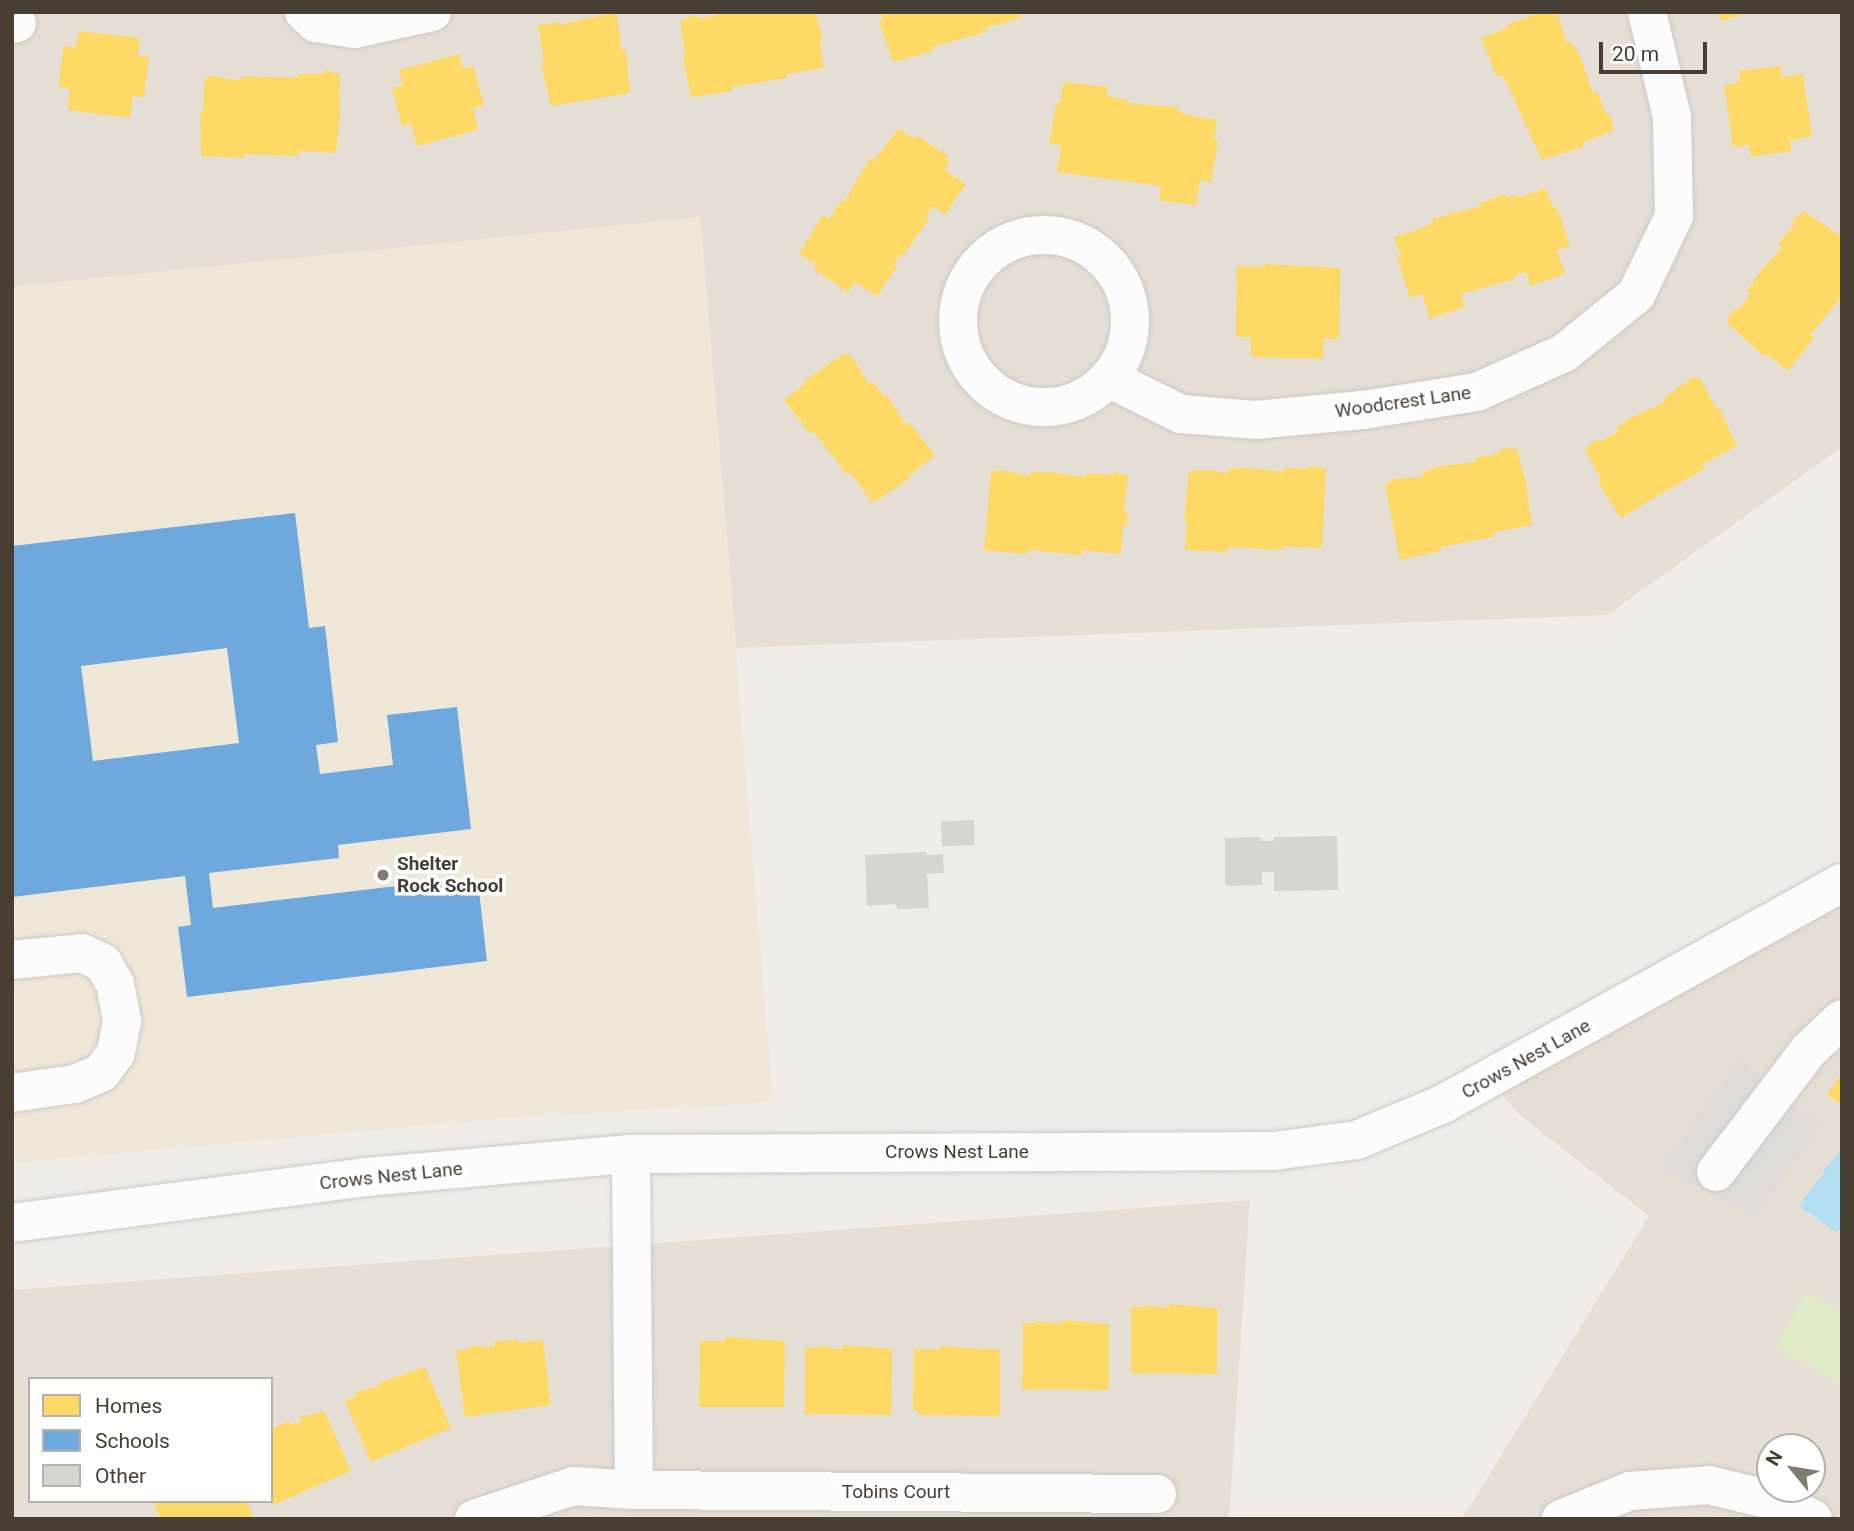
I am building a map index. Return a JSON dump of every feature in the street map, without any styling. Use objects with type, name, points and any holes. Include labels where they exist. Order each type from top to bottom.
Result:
[{"type":"street","points":[[304,12],[316,23],[355,29],[432,12]]},
{"type":"street","name":"Woodcrest Lane","points":[[1108,378],[1181,414],[1255,420],[1363,410],[1478,392],[1564,353],[1636,295],[1674,216],[1672,117],[1647,12]]},
{"type":"street","points":[[1043,234],[1073,240],[1098,253],[1118,276],[1130,308],[1129,338],[1124,353],[1108,378],[1089,395],[1061,406],[1043,407],[1014,402],[984,383],[966,359],[959,336],[962,295],[983,260],[996,250],[1023,237],[1043,234]]},
{"type":"street","name":"Crows Nest Lane","points":[[12,1223],[366,1177],[631,1154],[1274,1151],[1357,1140],[1443,1104],[1842,883]]},
{"type":"street","points":[[12,960],[82,953],[103,962],[115,984],[122,1021],[116,1053],[101,1073],[75,1084],[12,1093]]},
{"type":"street","points":[[1716,1172],[1809,1050],[1842,1019]]},
{"type":"street","points":[[631,1154],[634,1490]]},
{"type":"street","points":[[1561,1519],[1630,1491],[1709,1485],[1783,1503],[1813,1519]]},
{"type":"street","name":"Tobins Court","points":[[474,1519],[573,1486],[634,1490],[1157,1494]]},
{"type":"shaded area","points":[[12,12],[1842,12],[1842,447],[1607,615],[736,648],[700,218],[12,287]]},
{"type":"shaded area","name":"Shelter Rock School","points":[[700,217],[773,1102],[497,1119],[12,1163],[12,287]]},
{"type":"shaded area","points":[[1842,883],[1842,1519],[1462,1519],[1649,1216],[1517,1113],[1490,1078]]},
{"type":"shaded area","points":[[1740,1058],[1821,1126],[1754,1215],[1661,1168]]},
{"type":"shaded area","points":[[1250,1200],[1229,1519],[12,1519],[12,1290]]},
{"type":"green space","points":[[1807,1293],[1842,1313],[1842,1385],[1776,1346]]},
{"type":"water","points":[[1842,1147],[1842,1226],[1837,1233],[1799,1206]]},
{"type":"building: Homes","points":[[616,12],[622,51],[626,51],[630,93],[551,106],[541,63],[544,63],[538,25],[559,22],[559,25]]},
{"type":"building: Homes","points":[[717,12],[816,12],[823,41],[820,41],[824,68],[787,74],[787,78],[732,87],[732,91],[691,97],[682,55],[685,55],[680,21],[695,15],[700,18],[717,15]]},
{"type":"building: Homes","points":[[880,12],[1020,12],[1022,18],[985,28],[986,32],[932,47],[933,51],[893,62],[879,21],[883,20]]},
{"type":"building: Homes","points":[[1542,12],[1558,15],[1567,44],[1572,42],[1593,93],[1597,92],[1606,114],[1610,115],[1614,130],[1582,143],[1583,147],[1542,160],[1503,75],[1497,77],[1481,38],[1507,28],[1506,25]]},
{"type":"building: Homes","points":[[1718,12],[1747,12],[1747,13],[1721,21]]},
{"type":"building: Homes","points":[[79,31],[140,38],[138,56],[149,57],[144,97],[133,96],[130,118],[68,110],[70,88],[59,87],[63,46],[76,47]]},
{"type":"building: Homes","points":[[459,54],[463,69],[473,66],[484,105],[473,108],[478,130],[417,146],[411,124],[402,126],[392,88],[403,85],[399,70]]},
{"type":"building: Homes","points":[[1781,66],[1782,77],[1803,74],[1812,136],[1790,140],[1791,151],[1751,157],[1749,145],[1733,147],[1724,85],[1740,82],[1739,71]]},
{"type":"building: Homes","points":[[325,70],[340,75],[341,110],[336,153],[299,151],[299,156],[244,154],[244,158],[201,156],[200,113],[203,113],[205,79],[212,75],[242,80],[242,76],[298,78],[298,74],[322,74]]},
{"type":"building: Homes","points":[[1063,82],[1108,87],[1107,96],[1128,100],[1127,103],[1178,107],[1178,111],[1192,116],[1217,120],[1214,140],[1218,141],[1211,182],[1200,180],[1196,205],[1159,200],[1161,186],[1057,172],[1061,145],[1049,144],[1056,103],[1060,103]]},
{"type":"building: Homes","points":[[899,128],[915,139],[917,135],[948,156],[946,159],[950,162],[945,170],[966,184],[945,214],[933,206],[926,216],[929,218],[904,255],[901,254],[894,264],[897,266],[877,296],[855,282],[848,292],[814,269],[816,265],[799,254],[823,214],[829,219],[842,200],[844,202],[870,158],[874,160]]},
{"type":"building: Homes","points":[[1546,188],[1553,208],[1557,207],[1570,246],[1557,250],[1565,274],[1530,286],[1526,272],[1514,276],[1515,279],[1461,294],[1465,307],[1430,319],[1422,294],[1410,298],[1397,258],[1401,257],[1394,237],[1423,228],[1433,222],[1432,219],[1481,206],[1480,203],[1505,194],[1507,198],[1516,195],[1517,198]]},
{"type":"building: Homes","points":[[1804,211],[1842,237],[1842,296],[1810,335],[1814,338],[1788,371],[1767,354],[1765,357],[1727,323],[1729,315],[1734,309],[1739,309],[1751,293],[1747,291],[1758,274],[1782,247],[1778,244],[1794,225],[1792,221]]},
{"type":"building: Homes","points":[[1265,264],[1340,268],[1339,339],[1323,339],[1323,359],[1251,357],[1251,337],[1236,337],[1237,266],[1265,267]]},
{"type":"building: Homes","points":[[845,353],[852,357],[869,384],[872,381],[885,397],[887,395],[906,425],[909,422],[935,455],[908,477],[909,479],[873,503],[850,472],[847,475],[813,431],[810,434],[784,400],[806,383],[804,381]]},
{"type":"building: Homes","points":[[1692,378],[1700,378],[1716,408],[1719,407],[1737,446],[1703,464],[1705,468],[1621,518],[1598,482],[1601,480],[1585,449],[1597,439],[1601,441],[1618,432],[1616,428],[1632,417],[1665,402],[1663,398]]},
{"type":"building: Homes","points":[[1502,448],[1517,449],[1526,482],[1532,525],[1494,532],[1493,537],[1441,547],[1441,551],[1400,560],[1385,484],[1394,479],[1423,477],[1422,472],[1441,466],[1475,462],[1475,458],[1498,453]]},
{"type":"building: Homes","points":[[1311,466],[1326,469],[1322,548],[1283,546],[1283,550],[1228,547],[1228,552],[1185,550],[1187,521],[1184,521],[1189,471],[1227,473],[1228,469],[1246,468],[1284,472],[1284,468],[1307,469]]},
{"type":"building: Homes","points":[[1000,470],[1030,476],[1031,472],[1086,477],[1086,473],[1111,475],[1115,472],[1128,476],[1124,511],[1128,511],[1126,526],[1123,526],[1121,554],[1082,550],[1082,555],[1027,550],[1027,554],[984,550],[991,472]]},
{"type":"building: Homes","points":[[1842,1073],[1842,1105],[1827,1095]]},
{"type":"building: Homes","points":[[1169,1304],[1218,1308],[1217,1374],[1131,1373],[1131,1307],[1145,1305],[1169,1308]]},
{"type":"building: Homes","points":[[1061,1320],[1109,1324],[1109,1390],[1022,1389],[1023,1323],[1037,1321],[1061,1324]]},
{"type":"building: Homes","points":[[725,1337],[785,1341],[784,1407],[699,1407],[700,1341],[725,1341]]},
{"type":"building: Homes","points":[[517,1339],[518,1343],[543,1340],[551,1405],[465,1417],[456,1351],[470,1349],[470,1346],[494,1347],[494,1342]]},
{"type":"building: Homes","points":[[843,1345],[892,1349],[891,1415],[805,1414],[805,1348],[830,1346],[830,1349],[843,1349]]},
{"type":"building: Homes","points":[[940,1346],[1000,1350],[1000,1416],[921,1415],[913,1408],[914,1349],[940,1350]]},
{"type":"building: Homes","points":[[425,1367],[451,1428],[371,1462],[345,1401],[357,1396],[356,1392],[379,1386],[378,1383]]},
{"type":"building: Homes","points":[[324,1411],[351,1471],[273,1505],[273,1428],[289,1421],[291,1425],[302,1421],[300,1417]]},
{"type":"building: Homes","points":[[154,1503],[247,1503],[254,1519],[160,1519]]},
{"type":"building: Schools","points":[[295,513],[309,628],[325,626],[338,742],[316,745],[320,774],[393,765],[387,715],[457,707],[471,829],[338,845],[339,858],[209,873],[213,908],[447,880],[448,895],[479,891],[487,961],[187,997],[178,927],[191,925],[185,876],[12,897],[12,546]],"holes":[[[227,648],[239,743],[93,761],[81,666]]]},
{"type":"building: Other","points":[[974,820],[975,845],[942,846],[941,821]]},
{"type":"building: Other","points":[[1337,836],[1338,890],[1274,891],[1274,872],[1262,872],[1262,885],[1225,886],[1225,838],[1261,837],[1261,841],[1274,841],[1274,837]]},
{"type":"building: Other","points":[[926,852],[926,855],[943,854],[944,873],[927,874],[929,908],[898,909],[895,904],[867,906],[865,855]]},
{"type":"place","name":"Shelter Rock School","points":[[383,875]]}]
